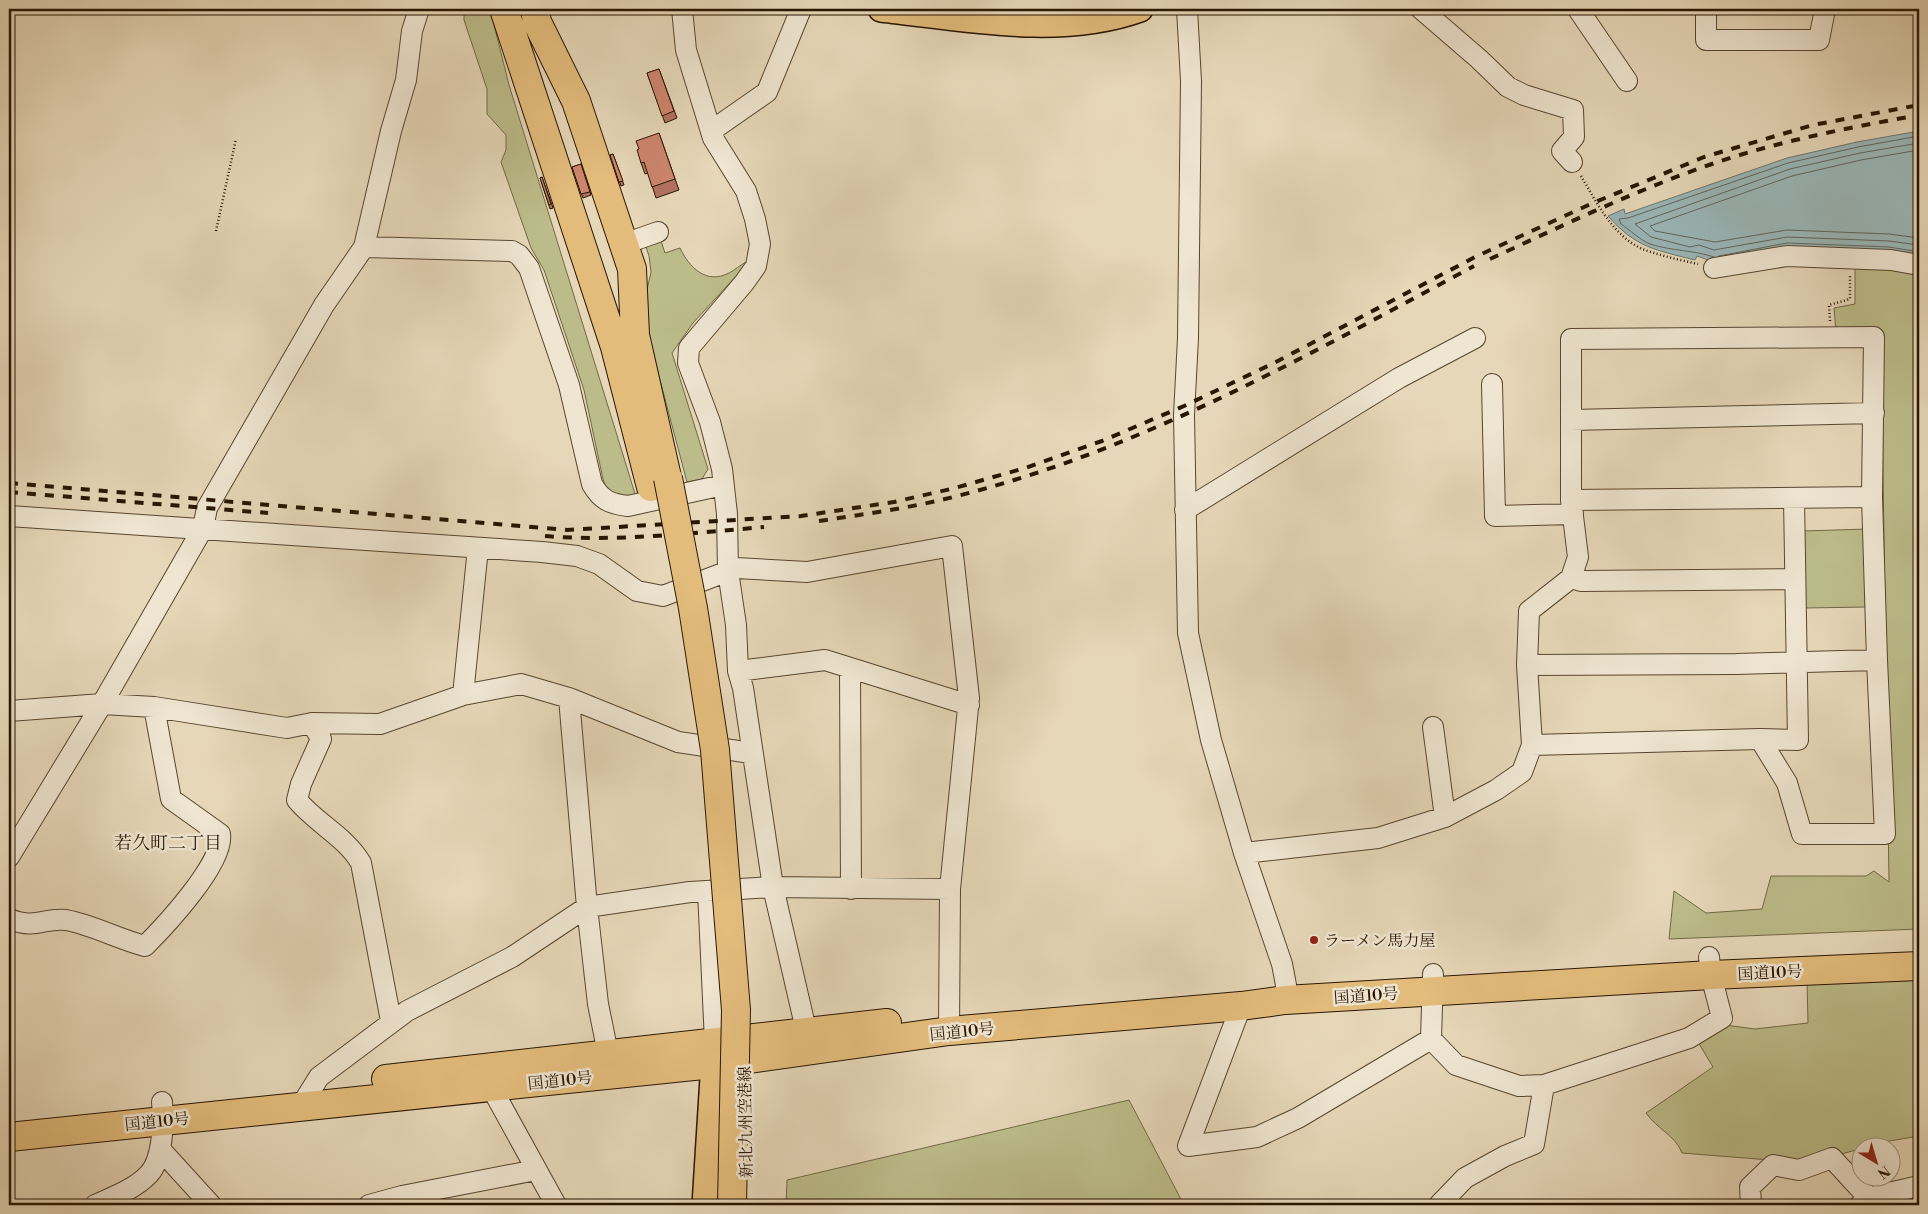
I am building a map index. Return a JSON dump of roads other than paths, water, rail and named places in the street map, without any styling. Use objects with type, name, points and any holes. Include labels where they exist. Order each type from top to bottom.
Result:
[{"type":"highway","points":[[507,15],[660,482],[693,608],[717,769],[736,1010],[732,1205]]},
{"type":"highway","points":[[536,15],[576,101],[632,269],[635,335],[660,482],[698,750],[719,1016],[715,1205]]},
{"type":"highway","name":"国道10号","points":[[9,1119],[163,1111],[714,1053],[948,1024],[1286,993],[1433,982],[1710,966],[1919,947]]},
{"type":"highway","name":"国道10号","points":[[1710,966],[1919,966]]},
{"type":"highway","name":"国道10号","points":[[744,1049],[810,1030],[948,1024],[1241,1006],[1286,993]]},
{"type":"highway","name":"国道10号","points":[[9,1137],[163,1111]]},
{"type":"main road","points":[[881,9],[1056,25],[1127,14],[1140,9]]},
{"type":"main road","name":"新北九州空港線","points":[[744,1049],[746,1205]]},
{"type":"main road","name":"新北九州空港線","points":[[705,1205],[714,1053]]},
{"type":"street","points":[[9,857],[102,704],[203,528],[207,508],[324,305],[364,247],[391,131],[406,80],[412,31],[418,9]]},
{"type":"street","points":[[682,9],[686,50],[711,131],[726,163],[746,191],[756,218],[760,244],[756,266],[689,348],[688,363],[710,422],[722,469],[727,514],[728,571],[736,625],[738,671],[743,688],[751,753],[773,887],[804,1021],[810,1030]]},
{"type":"street","points":[[711,131],[767,92],[801,9]]},
{"type":"street","points":[[1187,9],[1191,91],[1188,338],[1184,415],[1188,633],[1209,732],[1244,853],[1282,964],[1286,993]]},
{"type":"street","points":[[1421,9],[1479,59],[1508,88],[1524,95],[1573,110],[1574,137],[1562,152],[1572,162]]},
{"type":"street","points":[[1578,9],[1627,81]]},
{"type":"street","points":[[1706,9],[1706,40],[1818,40],[1825,9]]},
{"type":"street","points":[[624,244],[658,232]]},
{"type":"street","points":[[364,247],[512,251],[519,255],[529,268],[569,385],[592,484],[600,497],[613,505],[628,506],[723,485]]},
{"type":"street","points":[[1714,268],[1787,256],[1891,260],[1919,265]]},
{"type":"street","points":[[1244,853],[1378,838],[1445,817],[1496,790],[1522,772],[1532,745],[1527,664],[1529,611],[1571,578],[1578,557],[1572,507],[1571,339],[1874,337],[1872,497],[1885,834],[1802,834],[1787,783],[1760,739]]},
{"type":"street","points":[[1185,510],[1399,378],[1475,338]]},
{"type":"street","points":[[1492,384],[1495,516],[1572,507],[1794,498],[1872,497]]},
{"type":"street","points":[[1571,420],[1874,413]]},
{"type":"street","points":[[1532,745],[1760,739],[1798,740],[1794,498]]},
{"type":"street","points":[[9,516],[203,528],[577,556],[599,564],[637,591],[663,596],[736,568],[807,572],[952,546],[969,706],[950,889],[948,1024]]},
{"type":"street","points":[[463,695],[478,548]]},
{"type":"street","points":[[1571,578],[1581,581],[1795,579]]},
{"type":"street","points":[[738,671],[825,660],[969,706]]},
{"type":"street","points":[[1527,664],[1877,660]]},
{"type":"street","points":[[850,668],[851,890]]},
{"type":"street","points":[[9,711],[102,704],[154,707],[287,728],[312,723],[380,724],[463,695],[521,684],[569,698],[678,742],[751,753]]},
{"type":"street","points":[[569,698],[587,907],[598,1004],[611,1064]]},
{"type":"street","points":[[9,919],[30,925],[63,920],[82,923],[118,939],[144,946],[164,927],[199,884],[222,843],[220,834],[171,799],[154,707]]},
{"type":"street","points":[[312,723],[321,739],[301,784],[297,800],[304,809],[355,852],[361,862],[391,1021]]},
{"type":"street","points":[[1434,727],[1445,817]]},
{"type":"street","points":[[307,1096],[319,1077],[391,1021],[512,957],[587,907],[708,891],[773,887],[851,890],[950,889]]},
{"type":"street","points":[[736,890],[744,1049]]},
{"type":"street","points":[[708,891],[714,1053]]},
{"type":"street","points":[[1433,982],[1431,1039],[1456,1066],[1519,1086],[1544,1085],[1690,1038],[1722,1018],[1710,966]]},
{"type":"street","points":[[1241,1006],[1188,1146],[1258,1137],[1298,1118],[1431,1039]]},
{"type":"street","points":[[490,1077],[536,1170],[556,1205]]},
{"type":"street","points":[[1439,1205],[1465,1178],[1505,1156],[1534,1144],[1544,1085]]},
{"type":"street","points":[[95,1205],[119,1195],[150,1173],[160,1149],[163,1111]]},
{"type":"street","points":[[160,1149],[212,1205]]},
{"type":"street","points":[[1751,1205],[1750,1187],[1773,1165],[1799,1170],[1832,1158],[1867,1203],[1919,1186]]},
{"type":"street","points":[[369,1205],[402,1196],[536,1170]]},
{"type":"water","points":[[1919,131],[1919,257],[1714,262],[1697,256],[1695,260],[1647,246],[1628,235],[1608,216],[1624,209],[1625,214],[1787,158],[1857,142]]},
{"type":"railway","points":[[9,483],[567,530],[801,516],[894,502],[955,488],[1025,468],[1102,441],[1184,406],[1274,363],[1475,257],[1593,203],[1704,157],[1813,125],[1919,105]]},
{"type":"railway","points":[[1490,259],[1626,197],[1735,156],[1840,130],[1919,115]]},
{"type":"railway","points":[[819,521],[905,507],[957,496],[1025,477],[1092,453],[1158,426],[1286,366],[1474,266]]},
{"type":"railway","points":[[9,492],[268,513]]},
{"type":"railway","points":[[545,536],[571,538],[626,537],[764,527]]},
{"type":"place","name":"ラーメン馬力屋","points":[[1314,940]]},
{"type":"district","name":"若久町二丁目","points":[[168,843]]}]
